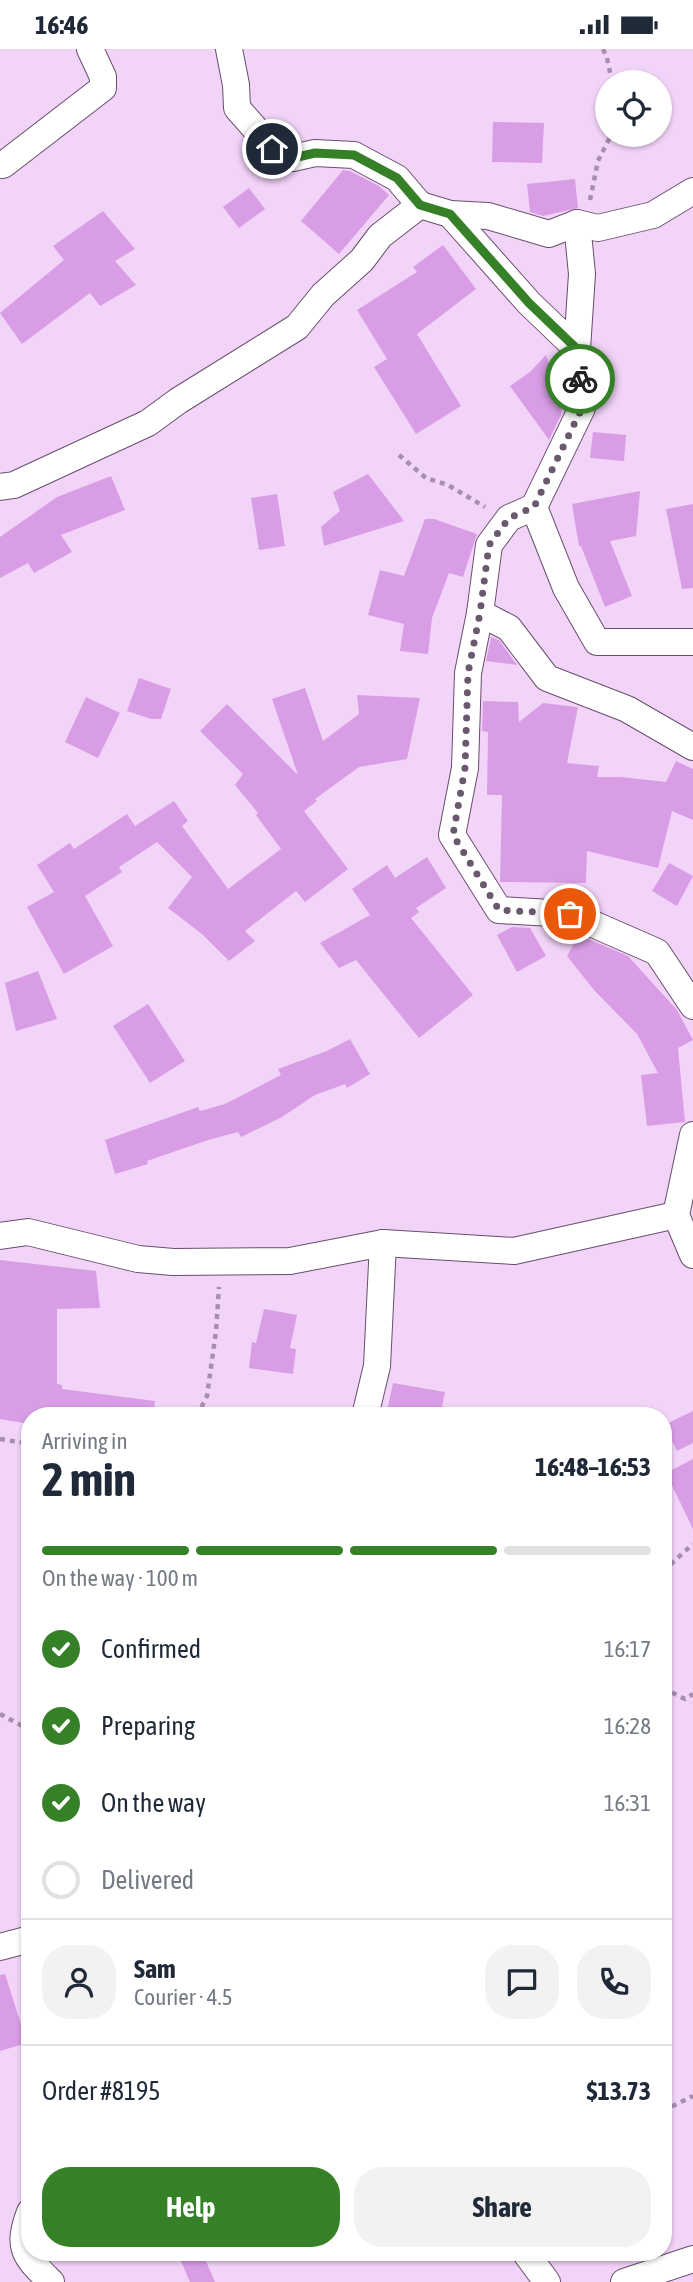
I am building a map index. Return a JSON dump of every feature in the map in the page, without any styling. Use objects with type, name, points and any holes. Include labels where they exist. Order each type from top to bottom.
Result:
[{"type":"street","points":[[3,165],[103,88],[103,78],[90,49]]},
{"type":"street","points":[[229,49],[237,108],[272,149],[293,158],[315,153],[354,155],[397,178],[420,205],[450,214],[488,216],[549,234],[653,215],[693,191]]},
{"type":"street","points":[[0,487],[14,485],[148,423],[178,401],[297,327],[323,295],[362,260],[380,236],[420,205]]},
{"type":"street","points":[[450,214],[520,293],[577,349]]},
{"type":"street","points":[[588,225],[577,349],[582,408],[534,507],[506,521],[489,545],[480,613],[468,673],[465,768],[453,835],[499,910],[570,914],[657,952],[693,1006]]},
{"type":"street","points":[[534,507],[566,588],[597,642],[693,642]]},
{"type":"street","points":[[480,613],[509,628],[547,678],[627,709],[693,747]]},
{"type":"street","points":[[693,1135],[676,1215],[693,1255]]},
{"type":"street","points":[[0,1236],[28,1232],[138,1259],[173,1262],[290,1261],[383,1244],[514,1251],[676,1215]]},
{"type":"street","points":[[367,1407],[377,1366],[383,1244]]},
{"type":"street","points":[[0,1947],[21,1941]]},
{"type":"street","points":[[624,2282],[693,2259]]},
{"type":"street","points":[[31,2261],[51,2282]]},
{"type":"street","points":[[532,2261],[547,2282]]},
{"type":"path","points":[[603,49],[609,70]]},
{"type":"path","points":[[588,225],[598,161],[605,147]]},
{"type":"path","points":[[399,455],[426,478],[448,485],[506,521]]},
{"type":"path","points":[[202,1407],[207,1397],[216,1331],[220,1261]]},
{"type":"path","points":[[0,1439],[21,1442]]},
{"type":"path","points":[[672,1563],[693,1544]]},
{"type":"path","points":[[672,1692],[685,1699],[693,1694]]},
{"type":"path","points":[[0,1714],[21,1725]]},
{"type":"path","points":[[672,2106],[693,2096]]},
{"type":"building","points":[[493,122],[544,123],[542,163],[492,162]]},
{"type":"building","points":[[343,170],[379,186],[389,195],[339,254],[301,221]]},
{"type":"building","points":[[575,179],[578,208],[543,216],[530,212],[527,184]]},
{"type":"building","points":[[249,188],[265,209],[239,228],[223,207]]},
{"type":"building","points":[[103,211],[135,249],[115,261],[136,285],[100,306],[90,293],[22,344],[0,313],[64,260],[53,246]]},
{"type":"building","points":[[443,245],[476,289],[417,334],[461,406],[416,434],[374,367],[387,359],[357,310],[417,272],[413,267]]},
{"type":"building","points":[[546,355],[562,398],[561,415],[549,440],[510,386],[530,372]]},
{"type":"building","points":[[593,432],[626,435],[624,461],[590,458]]},
{"type":"building","points":[[368,474],[404,521],[324,546],[321,527],[340,511],[333,492]]},
{"type":"building","points":[[111,476],[125,510],[61,535],[72,552],[34,573],[28,563],[0,578],[0,537],[57,497]]},
{"type":"building","points":[[640,491],[636,536],[610,541],[632,596],[605,607],[579,546],[572,504]]},
{"type":"building","points":[[277,494],[285,546],[259,550],[251,498]]},
{"type":"building","points":[[693,504],[693,588],[682,589],[666,509]]},
{"type":"building","points":[[425,519],[434,519],[477,534],[463,577],[449,573],[432,618],[428,654],[400,651],[404,624],[368,615],[380,570],[404,576]]},
{"type":"building","points":[[491,637],[499,640],[517,665],[486,661]]},
{"type":"building","points":[[139,678],[171,689],[161,719],[151,719],[127,711]]},
{"type":"building","points":[[305,688],[323,741],[359,714],[357,695],[420,698],[407,759],[359,767],[315,799],[317,801],[304,811],[348,869],[305,902],[296,891],[245,931],[255,941],[229,961],[202,934],[168,908],[192,877],[157,842],[119,867],[122,872],[85,896],[113,946],[64,974],[27,907],[54,892],[37,865],[70,843],[74,849],[127,814],[135,826],[174,801],[188,821],[182,826],[228,889],[281,849],[256,815],[258,813],[235,785],[243,774],[200,731],[227,704],[298,775],[272,699]]},
{"type":"building","points":[[86,697],[120,713],[98,758],[65,742]]},
{"type":"building","points":[[483,701],[518,702],[519,722],[543,703],[578,707],[567,763],[599,766],[597,777],[666,782],[676,761],[693,769],[693,820],[672,811],[658,868],[587,851],[586,883],[500,882],[502,795],[487,795],[488,732],[482,731]]},
{"type":"building","points":[[427,857],[446,888],[416,908],[419,912],[411,918],[473,995],[419,1038],[356,960],[339,968],[320,943],[370,915],[352,889],[387,865],[395,878]]},
{"type":"building","points":[[669,863],[693,876],[677,906],[652,891]]},
{"type":"building","points":[[512,927],[530,928],[546,956],[517,972],[497,935]]},
{"type":"building","points":[[579,935],[628,956],[677,1010],[693,1040],[678,1048],[685,1122],[647,1126],[641,1075],[658,1073],[637,1034],[594,990],[567,956]]},
{"type":"building","points":[[38,971],[57,1019],[16,1031],[5,983]]},
{"type":"building","points":[[148,1004],[185,1061],[150,1083],[113,1026]]},
{"type":"building","points":[[350,1039],[370,1074],[347,1088],[345,1084],[315,1095],[282,1117],[241,1137],[238,1132],[208,1140],[115,1174],[105,1140],[198,1107],[200,1111],[225,1104],[281,1075],[278,1069],[327,1051]]},
{"type":"building","points":[[0,1260],[96,1271],[100,1308],[57,1309],[57,1384],[62,1385],[62,1389],[155,1401],[155,1407],[21,1407],[21,1422],[0,1419]]},
{"type":"building","points":[[264,1309],[297,1315],[290,1348],[296,1349],[293,1374],[249,1368],[252,1342],[256,1343]]},
{"type":"building","points":[[393,1383],[445,1392],[442,1407],[388,1407]]},
{"type":"building","points":[[693,1411],[693,1443],[677,1451],[672,1441],[672,1421]]},
{"type":"building","points":[[693,1459],[693,1529],[672,1485],[672,1470]]},
{"type":"building","points":[[5,1974],[21,2024],[21,2045],[0,2051],[0,1975]]},
{"type":"building","points":[[181,2261],[206,2261],[215,2282],[190,2282]]},
{"type":"way so far","points":[[570,914],[499,910],[453,835],[465,768],[468,673],[480,613],[489,545],[509,518],[534,507],[582,408],[580,379]]},
{"type":"route","points":[[272,149],[293,158],[315,153],[354,155],[397,178],[420,205],[450,214],[529,303],[577,349],[580,379]]}]
